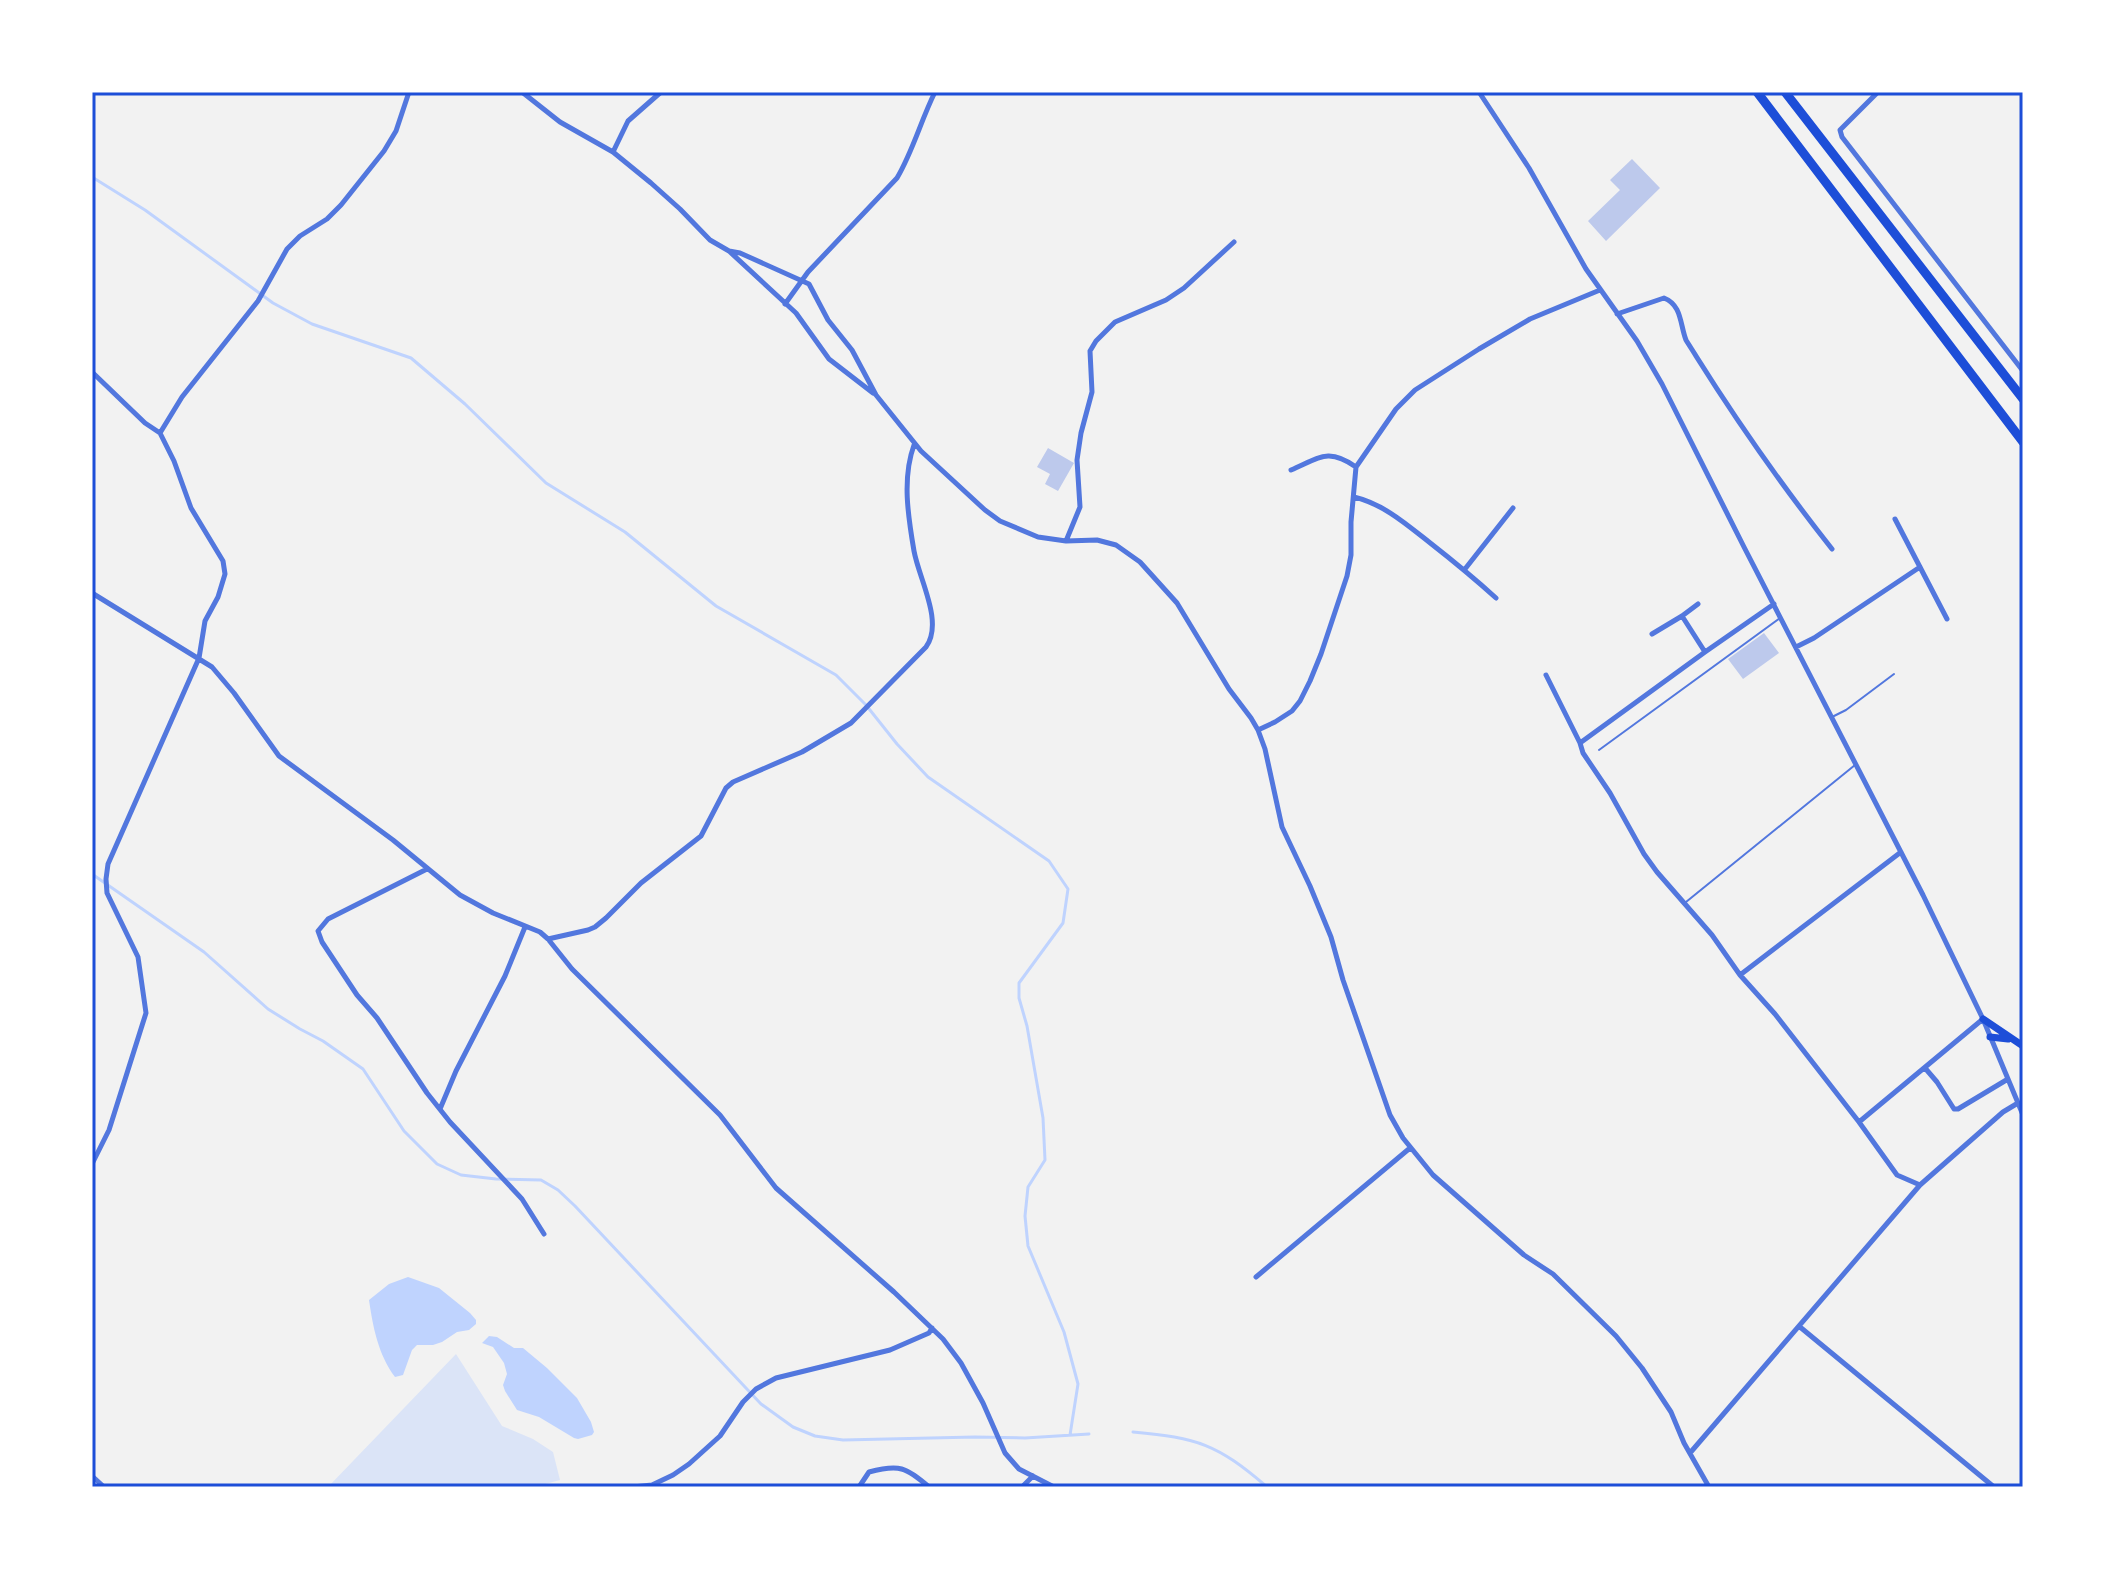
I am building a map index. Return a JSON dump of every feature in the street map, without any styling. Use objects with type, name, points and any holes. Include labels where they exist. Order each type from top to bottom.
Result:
[{"type":"highway","points":[[1757,92],[2023,442]]},
{"type":"highway","points":[[1785,92],[2023,399]]},
{"type":"main road","points":[[1983,1019],[2023,1046]]},
{"type":"main road","points":[[1990,1037],[2010,1039]]},
{"type":"street","points":[[160,433],[182,397],[258,301],[287,249],[341,205],[384,151],[396,131],[409,92]]},
{"type":"street","points":[[522,92],[560,122],[613,152],[680,209],[710,240],[729,251],[796,313],[829,359],[876,395]]},
{"type":"street","points":[[613,152],[628,121],[661,92]]},
{"type":"street","points":[[785,304],[808,272],[897,178],[906,164],[935,92]]},
{"type":"street","points":[[1479,92],[1600,290],[1637,341],[1662,384],[1901,852],[1983,1019],[2023,1115]]},
{"type":"street","points":[[1878,92],[1840,130],[1842,137],[2023,371]]},
{"type":"street","points":[[1066,541],[1080,507],[1077,460],[1092,392],[1090,351],[1115,322],[1166,300],[1184,288],[1234,242]]},
{"type":"street","points":[[729,251],[809,284],[828,320],[852,350],[876,395],[915,444],[1000,521],[1038,537],[1066,541],[1097,540],[1116,545],[1140,562],[1177,603],[1229,689],[1258,730],[1282,827],[1331,937],[1390,1115],[1410,1148],[1433,1175],[1524,1255],[1553,1274],[1616,1336],[1664,1401],[1709,1487]]},
{"type":"street","points":[[1258,730],[1292,711],[1316,668],[1347,576],[1356,467],[1396,409],[1415,390],[1530,319],[1600,290]]},
{"type":"street","points":[[1617,314],[1664,298],[1670,300],[1677,308],[1687,341],[1729,409],[1791,498],[1832,549]]},
{"type":"street","points":[[92,372],[145,423],[160,433],[191,508],[223,561],[225,574],[223,585],[205,621],[199,658],[108,864],[107,893],[138,957],[146,1013],[109,1130],[92,1164]]},
{"type":"street","points":[[548,939],[595,927],[641,883],[701,836],[726,788],[733,782],[819,743],[851,723],[932,639],[931,615],[914,554],[907,495],[908,467],[915,444]]},
{"type":"street","points":[[1291,470],[1331,455],[1356,467]]},
{"type":"street","points":[[1354,497],[1380,506],[1404,522],[1465,569],[1496,598]]},
{"type":"street","points":[[1465,569],[1513,508]]},
{"type":"street","points":[[1895,519],[1947,619]]},
{"type":"street","points":[[1796,647],[1920,567]]},
{"type":"street","points":[[92,593],[212,667],[279,756],[393,840],[460,895],[493,913],[540,932],[548,939],[572,969],[720,1115],[782,1194],[932,1328],[961,1363],[1003,1448],[1019,1469],[1054,1487]]},
{"type":"street","points":[[1652,634],[1698,604]]},
{"type":"street","points":[[1580,743],[1774,604]]},
{"type":"street","points":[[1682,616],[1705,652]]},
{"type":"street","points":[[1546,675],[1583,753],[1610,793],[1644,854],[1775,1014],[1897,1175],[1920,1185]]},
{"type":"street","points":[[1740,975],[1901,852]]},
{"type":"street","points":[[427,869],[328,919],[318,931],[357,995],[377,1018],[427,1093],[522,1199],[544,1234]]},
{"type":"street","points":[[440,1109],[505,976],[525,927]]},
{"type":"street","points":[[1859,1122],[1983,1019]]},
{"type":"street","points":[[1925,1068],[1954,1109],[2008,1079]]},
{"type":"street","points":[[1690,1453],[1920,1185],[2003,1112],[2018,1103]]},
{"type":"street","points":[[1256,1277],[1410,1148]]},
{"type":"street","points":[[1800,1327],[1994,1487]]},
{"type":"street","points":[[633,1487],[652,1485],[689,1464],[720,1436],[743,1402],[756,1389],[776,1378],[890,1350],[929,1333],[932,1328]]},
{"type":"street","points":[[859,1487],[869,1472],[899,1466],[929,1487]]},
{"type":"street","points":[[92,1476],[104,1487]]},
{"type":"street","points":[[1022,1487],[1033,1476]]},
{"type":"lane","points":[[1599,750],[1781,618]]},
{"type":"lane","points":[[1832,717],[1894,674]]},
{"type":"lane","points":[[1684,903],[1856,765]]},
{"type":"shaded area","points":[[456,1354],[502,1426],[533,1439],[553,1452],[560,1480],[534,1487],[328,1487]]},
{"type":"water","points":[[408,1277],[439,1288],[470,1313],[476,1324],[442,1342],[417,1345],[412,1350],[403,1375],[395,1377],[380,1350],[369,1300],[389,1284]]},
{"type":"water","points":[[489,1336],[497,1337],[514,1348],[523,1348],[547,1368],[577,1398],[591,1422],[592,1435],[574,1438],[539,1417],[517,1410],[503,1385],[507,1374],[504,1363],[493,1347],[482,1343]]},
{"type":"building","points":[[1632,159],[1660,188],[1606,241],[1588,221],[1620,190],[1610,180]]},
{"type":"building","points":[[1048,448],[1074,463],[1058,491],[1045,484],[1050,474],[1037,467]]},
{"type":"building","points":[[1764,633],[1779,653],[1743,679],[1728,659]]},
{"type":"waterway","points":[[92,177],[145,210],[273,303],[312,324],[411,358],[465,404],[546,483],[625,532],[716,606],[836,675],[928,777],[1049,861],[1068,889],[1063,923],[1019,983],[1019,998],[1043,1118],[1045,1160],[1028,1187],[1025,1216],[1028,1246],[1064,1332],[1078,1384],[1070,1435]]},
{"type":"waterway","points":[[92,874],[204,952],[268,1009],[363,1069],[404,1131],[437,1164],[461,1175],[541,1180],[558,1190],[761,1404],[793,1427],[815,1436],[843,1440],[1025,1438],[1089,1434]]},
{"type":"waterway","points":[[1133,1432],[1174,1437],[1206,1446],[1234,1461],[1267,1487]]}]
